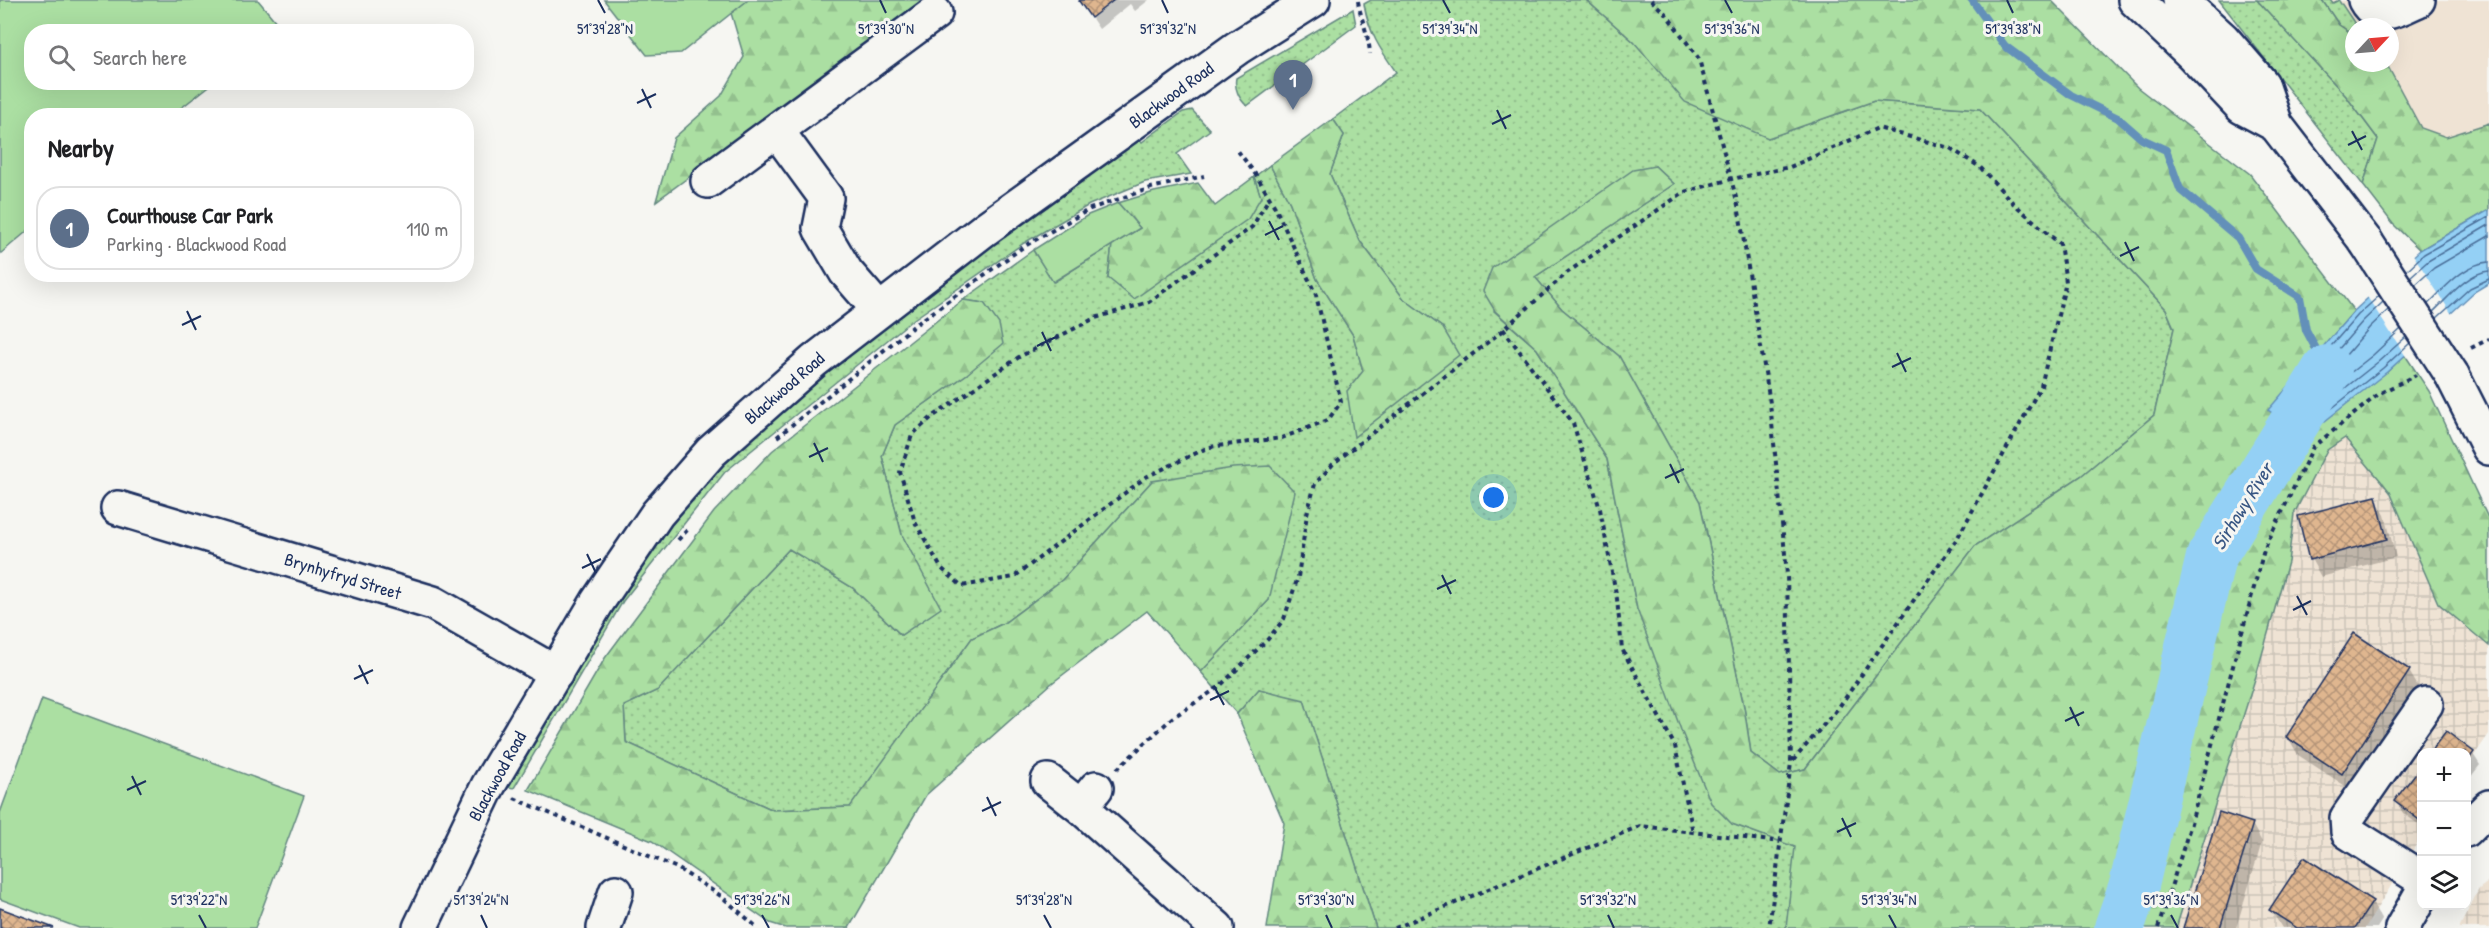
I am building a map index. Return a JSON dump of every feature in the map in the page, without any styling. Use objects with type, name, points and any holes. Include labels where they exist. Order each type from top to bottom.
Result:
[{"type":"main road","name":"Blackwood Road","points":[[420,928],[488,786],[598,601],[657,514],[711,452],[814,362],[985,229],[1196,77],[1313,0]]},
{"type":"main road","points":[[2135,0],[2192,54],[2242,107],[2276,125]]},
{"type":"main road","points":[[2180,0],[2223,39],[2262,84],[2276,125],[2366,242],[2445,367],[2489,448]]},
{"type":"main road","points":[[2365,0],[2379,13],[2388,13],[2418,0]]},
{"type":"main road","points":[[708,181],[935,14]]},
{"type":"main road","points":[[777,131],[826,198],[820,228],[846,272],[879,310]]},
{"type":"main road","name":"Brynhyfryd Street","points":[[118,508],[433,603],[556,673]]},
{"type":"main road","points":[[2417,876],[2348,832],[2347,818],[2426,704]]},
{"type":"main road","points":[[1048,781],[1088,798],[1214,927]]},
{"type":"main road","points":[[2471,825],[2489,807]]},
{"type":"main road","points":[[604,928],[616,892]]},
{"type":"main road","points":[[2402,928],[2417,900]]},
{"type":"path","points":[[1651,0],[1666,14],[1699,59],[1732,179],[1770,403],[1787,574],[1791,763],[1769,928]]},
{"type":"path","points":[[1358,1],[1361,21],[1370,38],[1371,54]]},
{"type":"path","points":[[1088,798],[1172,718],[1220,687],[1268,639],[1284,619],[1298,577],[1307,514],[1315,483],[1334,463],[1503,329],[1568,272],[1684,192],[1790,167],[1878,128],[1950,148],[1980,167],[2013,203],[2060,244],[2066,282],[2041,386],[1958,537],[1839,707],[1791,763]]},
{"type":"path","points":[[1238,151],[1269,198],[1316,295],[1341,402],[1328,420],[1282,438],[1209,447],[1146,477],[1014,578],[962,586],[940,568],[915,522],[900,472],[912,435],[932,418],[1019,357],[1095,318],[1149,302],[1252,227],[1269,198]]},
{"type":"path","points":[[776,438],[915,325],[1023,247],[1090,209],[1151,188],[1204,176]]},
{"type":"path","points":[[1503,329],[1573,423],[1600,509],[1617,599],[1622,649],[1675,746],[1693,832]]},
{"type":"path","points":[[2158,928],[2190,828],[2264,550],[2313,447],[2380,393],[2445,367],[2489,339]]},
{"type":"path","points":[[672,549],[693,521]]},
{"type":"path","points":[[519,791],[512,796],[677,868],[721,896],[758,928]]},
{"type":"path","points":[[1395,928],[1640,826],[1779,842]]},
{"type":"shaded area","points":[[2322,0],[2489,0],[2489,123],[2446,137],[2421,128],[2391,72],[2399,72],[2399,18],[2345,18],[2345,25]]},
{"type":"shaded area","points":[[2345,438],[2390,492],[2438,603],[2489,646],[2489,734],[2471,760],[2471,748],[2417,748],[2417,844],[2365,928],[2176,928],[2256,676],[2288,562],[2294,514],[2327,450]]},
{"type":"shaded area","points":[[2489,881],[2489,928],[2459,928],[2468,910],[2471,910],[2471,905],[2479,889]]},
{"type":"green space","points":[[0,0],[258,0],[278,24],[24,24],[24,90],[204,90],[181,108],[24,108],[24,234],[0,254]]},
{"type":"green space","points":[[604,0],[748,0],[681,53],[647,55]]},
{"type":"green space","points":[[748,0],[940,0],[853,57],[656,201],[674,138],[721,96],[744,57],[731,13]]},
{"type":"green space","points":[[1371,0],[1586,0],[1634,42],[1768,138],[1874,101],[1980,109],[2166,309],[2174,329],[2154,415],[2081,476],[1975,546],[1805,769],[1780,775],[1751,753],[1744,707],[1700,502],[1619,356],[1562,309],[1535,277],[1674,184],[1655,166],[1494,311],[1537,349],[1607,459],[1637,609],[1732,824],[1796,847],[1786,928],[1376,928],[1304,701],[1259,689],[1237,714],[1201,672],[1269,600],[1152,481],[1062,580],[1004,623],[972,638],[851,807],[773,810],[626,742],[624,706],[658,690],[789,549],[853,588],[901,635],[940,608],[902,535],[882,456],[895,425],[967,374],[984,303],[963,300],[1033,250],[1054,282],[1112,245],[1108,278],[1261,198],[1254,177],[1270,165],[1290,203],[1317,279],[1353,335],[1363,371],[1443,328],[1404,299],[1360,241],[1330,174],[1344,135],[1333,119],[1396,72],[1380,48],[1369,24],[1364,4]]},
{"type":"green space","points":[[1586,0],[2051,0],[2138,88],[2250,174],[2354,311],[2269,410],[2387,372],[2405,355],[2429,391],[2489,520],[2489,646],[2438,603],[2390,492],[2345,438],[2327,450],[2294,514],[2288,562],[2256,676],[2176,928],[1786,928],[1795,847],[1732,824],[1711,803],[1681,730],[1637,609],[1607,459],[1537,349],[1495,311],[1483,291],[1492,268],[1633,170],[1655,166],[1674,184],[1535,277],[1562,309],[1619,356],[1700,502],[1744,707],[1751,753],[1780,775],[1805,769],[1975,546],[2081,476],[2154,415],[2174,328],[2166,309],[1980,109],[1874,101],[1768,138],[1685,102],[1634,42]]},
{"type":"green space","points":[[2219,0],[2257,0],[2346,96],[2378,139],[2363,185]]},
{"type":"green space","points":[[2257,0],[2322,0],[2339,25],[2345,29],[2345,72],[2391,72],[2421,128],[2446,137],[2489,123],[2489,210],[2420,250],[2393,224],[2363,185],[2378,139],[2346,96]]},
{"type":"green space","points":[[2322,0],[2331,0],[2333,3],[2339,0],[2351,18],[2345,18],[2345,29],[2339,25]]},
{"type":"green space","points":[[1353,9],[1356,25],[1247,106],[1239,97],[1236,78]]},
{"type":"green space","points":[[1192,110],[1210,130],[1177,154],[1191,174],[1145,182],[1089,205],[1024,243],[911,321],[725,472],[623,601],[514,788],[508,787],[604,618],[657,540],[723,461],[933,286],[1135,135],[1142,142],[1183,112]]},
{"type":"green space","points":[[1333,119],[1344,135],[1330,174],[1360,241],[1404,299],[1443,328],[1459,355],[1354,437],[1347,391],[1363,371],[1353,335],[1317,279],[1290,203],[1270,165]]},
{"type":"green space","points":[[1254,177],[1261,197],[1248,219],[1134,299],[1108,278],[1112,245],[1140,228],[1118,203],[1154,192],[1198,183],[1215,206]]},
{"type":"green space","points":[[1118,203],[1140,228],[1053,282],[1033,250],[1088,215]]},
{"type":"green space","points":[[963,300],[984,303],[999,324],[1003,344],[967,374],[895,425],[882,456],[902,535],[941,608],[901,635],[853,588],[789,549],[658,690],[624,706],[626,742],[773,810],[850,807],[972,638],[1004,623],[1062,580],[1152,481],[1233,468],[1270,466],[1295,492],[1269,600],[1201,672],[1147,611],[1052,683],[926,795],[849,928],[786,928],[770,923],[652,841],[528,790],[605,658],[714,512],[772,451]]},
{"type":"green space","points":[[1259,689],[1304,700],[1376,928],[1267,928],[1284,823],[1237,714]]},
{"type":"green space","points":[[42,699],[304,796],[255,928],[79,928],[0,899],[0,813]]},
{"type":"water","points":[[2489,210],[2489,283],[2474,292],[2387,372],[2306,436],[2268,410],[2354,311],[2420,250]]},
{"type":"pier","points":[[2412,253],[2453,316],[2407,358],[2366,295]]},
{"type":"building","points":[[1080,0],[1114,0],[1091,18]]},
{"type":"building","points":[[2376,496],[2387,539],[2309,560],[2298,516]]},
{"type":"building","points":[[2354,633],[2410,670],[2342,774],[2286,737]]},
{"type":"building","points":[[2446,731],[2469,748],[2433,748]]},
{"type":"building","points":[[2417,771],[2417,818],[2394,801]]},
{"type":"building","points":[[2219,812],[2253,823],[2220,928],[2183,928]]},
{"type":"building","points":[[2304,857],[2373,901],[2355,928],[2297,928],[2269,910]]},
{"type":"building","points":[[0,908],[54,928],[0,928]]},
{"type":"waterway","points":[[1972,0],[2005,46],[2071,95],[2118,118],[2142,139],[2166,150],[2180,189],[2238,238],[2256,269],[2300,297],[2306,330],[2323,362]]},
{"type":"waterway","name":"Sirhowy River","points":[[2119,928],[2134,885],[2211,557],[2327,370]]},
{"type":"place","name":"Courthouse Car Park","points":[[1293,110]]}]
